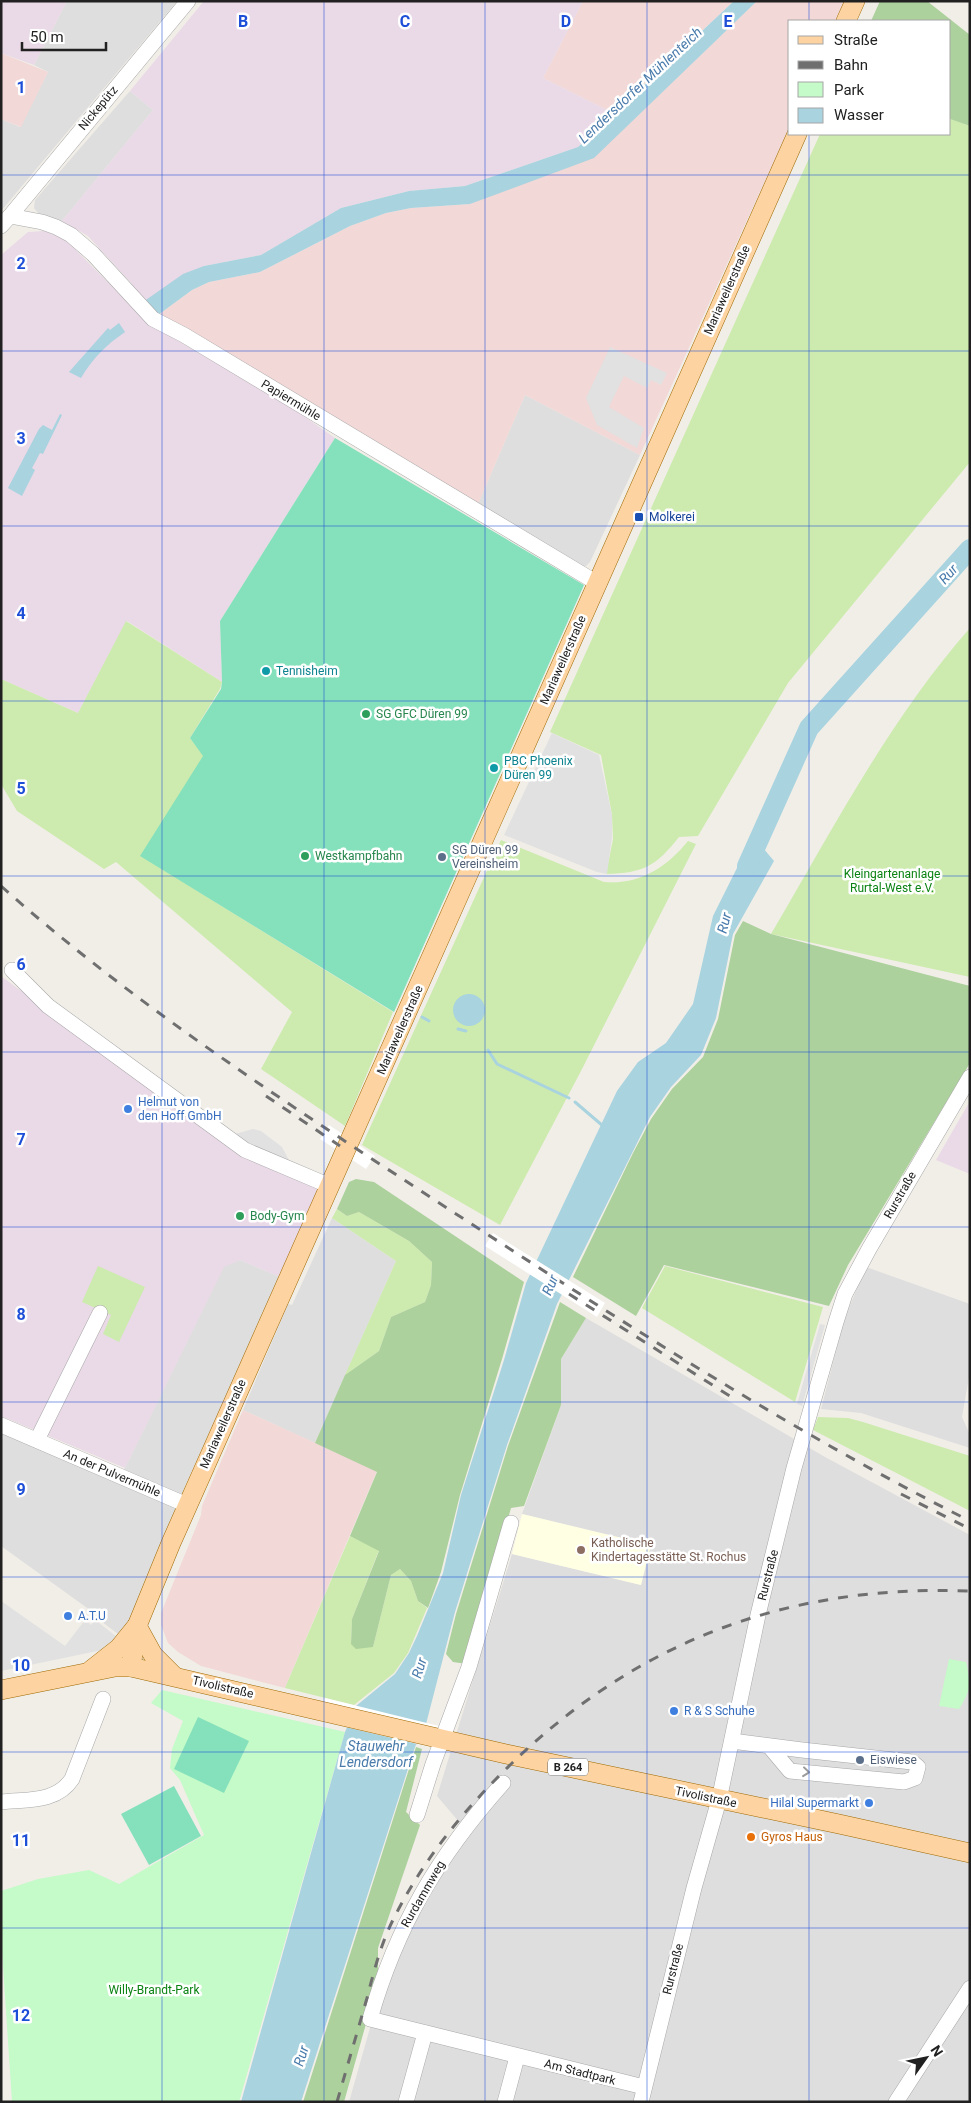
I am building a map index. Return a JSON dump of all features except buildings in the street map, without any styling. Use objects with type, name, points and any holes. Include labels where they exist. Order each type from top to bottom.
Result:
[{"type":"main road","points":[[846,20],[855,1]]},
{"type":"main road","name":"Mariaweilerstraße","points":[[131,1666],[137,1626],[187,1505],[797,135]]},
{"type":"main road","points":[[88,1672],[119,1648],[137,1626],[153,1655],[173,1675]]},
{"type":"main road","name":"Tivolistraße","points":[[1,1690],[88,1672],[131,1666],[506,1754],[970,1853]]},
{"type":"street","name":"Nickepütz","points":[[6,221],[188,1]]},
{"type":"street","name":"Papiermühle","points":[[6,221],[42,222],[56,226],[71,235],[93,254],[154,319],[184,335],[597,583]]},
{"type":"street","points":[[12,970],[48,1006],[245,1150],[330,1186]]},
{"type":"street","name":"Rurstraße","points":[[642,2098],[694,1888],[719,1800],[758,1615],[794,1468],[846,1294],[869,1249],[970,1077]]},
{"type":"street","points":[[37,1440],[100,1313]]},
{"type":"street","name":"An der Pulvermühle","points":[[1,1425],[187,1505]]},
{"type":"street","points":[[417,1815],[440,1738],[469,1667],[511,1523]]},
{"type":"street","points":[[1,1802],[55,1795],[66,1788],[72,1779],[103,1699]]},
{"type":"street","points":[[732,1741],[912,1762],[918,1767],[915,1778],[904,1782],[790,1771],[768,1746]]},
{"type":"street","name":"Rurdammweg","points":[[370,2019],[381,1982],[411,1911],[464,1829],[503,1783]]},
{"type":"street","points":[[896,2102],[970,1988]]},
{"type":"street","name":"Am Stadtpark","points":[[370,2019],[517,2057],[642,2098]]},
{"type":"street","points":[[406,2102],[425,2034]]},
{"type":"street","points":[[505,2102],[517,2057]]},
{"type":"shaded area","points":[[1,1],[67,1],[34,65],[1,53]]},
{"type":"shaded area","points":[[67,1],[177,1],[1,211],[1,119],[20,127],[48,72],[34,65]]},
{"type":"shaded area","points":[[204,1],[583,1],[543,78],[613,113],[578,147],[465,186],[409,191],[341,208],[261,255],[204,266],[143,302],[131,283],[88,236],[62,221],[153,110],[130,91]]},
{"type":"shaded area","points":[[583,1],[734,1],[613,113],[543,78]]},
{"type":"shaded area","points":[[757,1],[845,1],[836,20],[788,20],[788,130],[640,455],[525,395],[478,504],[158,315],[192,290],[209,282],[260,272],[350,226],[386,213],[411,208],[470,204],[614,138]]},
{"type":"shaded area","points":[[1,53],[48,72],[21,127],[1,119]]},
{"type":"shaded area","points":[[130,91],[153,110],[62,221],[39,214],[34,208],[35,200]]},
{"type":"shaded area","points":[[44,231],[65,239],[149,324],[282,401],[335,438],[220,621],[222,682],[127,621],[78,713],[1,679],[1,255],[28,232]]},
{"type":"shaded area","points":[[610,347],[667,373],[661,385],[651,380],[647,388],[624,376],[609,407],[644,428],[637,448],[597,425],[586,398]]},
{"type":"shaded area","points":[[525,395],[640,455],[590,562],[586,566],[578,567],[478,504]]},
{"type":"shaded area","points":[[552,733],[599,755],[612,815],[612,837],[607,874],[597,872],[504,835]]},
{"type":"shaded area","points":[[1,976],[238,1152],[321,1189],[280,1277],[240,1260],[224,1267],[125,1468],[1,1416]]},
{"type":"shaded area","points":[[175,1090],[235,1134],[253,1129],[261,1131],[282,1147],[291,1164],[245,1144]]},
{"type":"shaded area","points":[[970,1101],[970,1174],[936,1160]]},
{"type":"shaded area","points":[[332,1218],[396,1261],[315,1443],[243,1410],[288,1304],[292,1305]]},
{"type":"shaded area","points":[[240,1260],[280,1277],[185,1486],[175,1514],[122,1637],[89,1612],[90,1610],[1,1546],[1,1431],[119,1480],[224,1266]]},
{"type":"shaded area","points":[[866,1267],[970,1304],[970,1371],[962,1417],[970,1435],[970,1448],[861,1413],[821,1409],[844,1320]]},
{"type":"shaded area","points":[[586,1318],[825,1457],[970,1535],[970,2102],[349,2102],[383,1982],[397,1949],[466,1830],[437,1796],[512,1554],[641,1585],[650,1545],[522,1514],[561,1405],[561,1359]]},
{"type":"shaded area","points":[[820,1324],[825,1325],[802,1406],[797,1404]]},
{"type":"shaded area","points":[[243,1410],[377,1471],[285,1688],[201,1666],[178,1652],[168,1643],[161,1625],[161,1613],[201,1515],[202,1506]]},
{"type":"shaded area","name":"Katholische Kindertagesstätte St. Rochus","points":[[522,1514],[651,1545],[641,1585],[512,1554]]},
{"type":"shaded area","points":[[1,1601],[65,1646],[85,1620],[91,1625],[95,1620],[117,1637],[113,1644],[102,1650],[1,1671]]},
{"type":"green space","points":[[880,1],[927,1],[970,35],[970,126],[951,119],[951,20],[871,20]]},
{"type":"green space","points":[[951,119],[970,126],[970,462],[788,683],[698,836],[679,837],[656,861],[640,870],[606,874],[613,839],[612,815],[601,755],[550,732],[820,135],[951,135]]},
{"type":"green space","name":"SG GFC Düren 99","points":[[335,438],[584,585],[394,1012],[140,856],[203,756],[190,738],[221,689],[220,621]]},
{"type":"green space","points":[[126,621],[222,682],[220,689],[190,738],[204,756],[141,856],[393,1012],[345,1126],[261,1069],[292,1012],[116,862],[104,869],[17,811],[1,784],[1,679],[78,713]]},
{"type":"green space","name":"Kleingartenanlage Rurtal-West e.V.","points":[[970,628],[970,977],[771,934],[863,776],[913,700]]},
{"type":"green space","points":[[501,840],[604,882],[629,881],[651,873],[671,859],[688,841],[696,844],[581,1071],[500,1225],[362,1145]]},
{"type":"green space","points":[[743,921],[771,934],[970,986],[970,1063],[848,1265],[829,1306],[664,1265],[636,1316],[573,1277],[651,1119],[672,1089],[703,1057],[718,1019],[735,935]]},
{"type":"green space","points":[[356,1179],[374,1182],[524,1282],[460,1495],[441,1572],[428,1608],[418,1601],[411,1581],[400,1569],[391,1575],[373,1647],[356,1649],[351,1644],[352,1619],[379,1551],[350,1536],[377,1472],[315,1443],[345,1375],[379,1351],[391,1317],[425,1302],[431,1285],[432,1262],[409,1241],[359,1212],[347,1216],[337,1209],[349,1182]]},
{"type":"green space","points":[[337,1209],[347,1216],[359,1212],[409,1241],[432,1262],[431,1285],[425,1302],[391,1317],[379,1351],[345,1375],[396,1261],[332,1218]]},
{"type":"green space","points":[[98,1266],[145,1287],[119,1342],[103,1334],[111,1315],[82,1302]]},
{"type":"green space","points":[[665,1266],[823,1307],[795,1402],[642,1308]]},
{"type":"green space","points":[[560,1302],[586,1318],[561,1359],[561,1405],[524,1506],[511,1508],[467,1664],[453,1662],[446,1654],[456,1614],[508,1446]]},
{"type":"green space","points":[[818,1417],[848,1418],[970,1456],[970,1511],[813,1430]]},
{"type":"green space","points":[[350,1536],[379,1550],[352,1619],[351,1644],[373,1647],[391,1575],[400,1569],[411,1581],[418,1601],[427,1608],[408,1653],[394,1673],[354,1705],[285,1688]]},
{"type":"green space","points":[[949,1659],[966,1662],[968,1670],[968,1692],[959,1709],[939,1706]]},
{"type":"green space","name":"Willy-Brandt-Park","points":[[162,1690],[345,1732],[239,2102],[12,2102],[1,1936],[1,1891],[38,1879],[89,1870],[119,1884],[204,1835],[180,1780],[170,1768],[172,1749],[183,1721],[151,1703]]},
{"type":"green space","points":[[198,1717],[249,1741],[224,1793],[174,1769]]},
{"type":"green space","points":[[416,1747],[422,1749],[406,1812],[420,1825],[378,1948],[378,1981],[344,2102],[303,2102]]},
{"type":"green space","points":[[174,1786],[201,1836],[149,1865],[121,1814]]},
{"type":"water","points":[[734,1],[757,1],[594,158],[470,204],[411,208],[386,213],[350,226],[260,272],[209,282],[192,290],[158,315],[143,302],[183,274],[204,266],[261,255],[341,208],[409,191],[465,186],[578,147]]},
{"type":"water","points":[[119,323],[125,332],[100,352],[81,378],[69,372],[108,328],[110,330]]},
{"type":"water","points":[[60,414],[62,415],[43,454],[40,453],[32,468],[35,470],[22,496],[8,488],[39,429],[43,425],[52,430]]},
{"type":"water","name":"Stauwehr Lendersdorf","points":[[753,836],[774,861],[733,934],[716,1018],[701,1055],[671,1087],[650,1117],[557,1304],[507,1445],[455,1612],[426,1724],[415,1747],[301,2102],[241,2102],[345,1732],[356,1706],[395,1674],[409,1653],[443,1573],[461,1495],[504,1360],[526,1283],[617,1091],[638,1062],[666,1043],[693,1004],[713,916]]},
{"type":"water","points":[[469,994],[481,998],[485,1010],[481,1022],[469,1026],[457,1022],[453,1010],[457,998]]},
{"type":"pier","points":[[329,1125],[375,1156],[366,1169],[320,1139]]},
{"type":"pier","points":[[493,1233],[605,1303],[597,1317],[485,1246]]},
{"type":"pier","points":[[325,1698],[439,1726],[434,1748],[320,1721]]},
{"type":"waterway","name":"Rur","points":[[747,866],[809,728],[970,549]]},
{"type":"waterway","points":[[422,1017],[429,1021]]},
{"type":"waterway","points":[[458,1029],[466,1031]]},
{"type":"waterway","points":[[488,1050],[497,1064],[569,1098]]},
{"type":"waterway","points":[[575,1102],[603,1126]]},
{"type":"railway","points":[[1,886],[54,931],[163,1016],[277,1096],[392,1172],[641,1333],[770,1412],[970,1521]]},
{"type":"railway","points":[[266,1096],[340,1146]]},
{"type":"railway","points":[[569,1294],[736,1400]]},
{"type":"railway","points":[[901,1494],[970,1529]]},
{"type":"railway","points":[[337,2102],[378,1957],[389,1928],[405,1898],[428,1860],[455,1824],[501,1774],[551,1728],[603,1689],[658,1657],[715,1631],[775,1611],[837,1598],[902,1591],[970,1591]]},
{"type":"place","name":"Molkerei","points":[[639,517]]},
{"type":"place","name":"Tennisheim","points":[[266,671]]},
{"type":"place","name":"SG GFC Düren 99","points":[[366,714]]},
{"type":"place","name":"PBC Phoenix Düren 99","points":[[494,768]]},
{"type":"place","name":"Westkampfbahn","points":[[305,856]]},
{"type":"place","name":"SG Düren 99 Vereinsheim","points":[[442,857]]},
{"type":"place","name":"Helmut von den Hoff GmbH","points":[[128,1109]]},
{"type":"place","name":"Body-Gym","points":[[240,1216]]},
{"type":"place","name":"Katholische Kindertagesstätte St. Rochus","points":[[581,1550]]},
{"type":"place","name":"A.T.U","points":[[68,1616]]},
{"type":"place","name":"R & S Schuhe","points":[[674,1711]]},
{"type":"place","name":"Eiswiese","points":[[860,1760]]},
{"type":"place","name":"Hilal Supermarkt","points":[[869,1803]]},
{"type":"place","name":"Gyros Haus","points":[[751,1837]]},
{"type":"water label","name":"Lendersdorfer Mühlenteich","points":[[640,85]]}]
